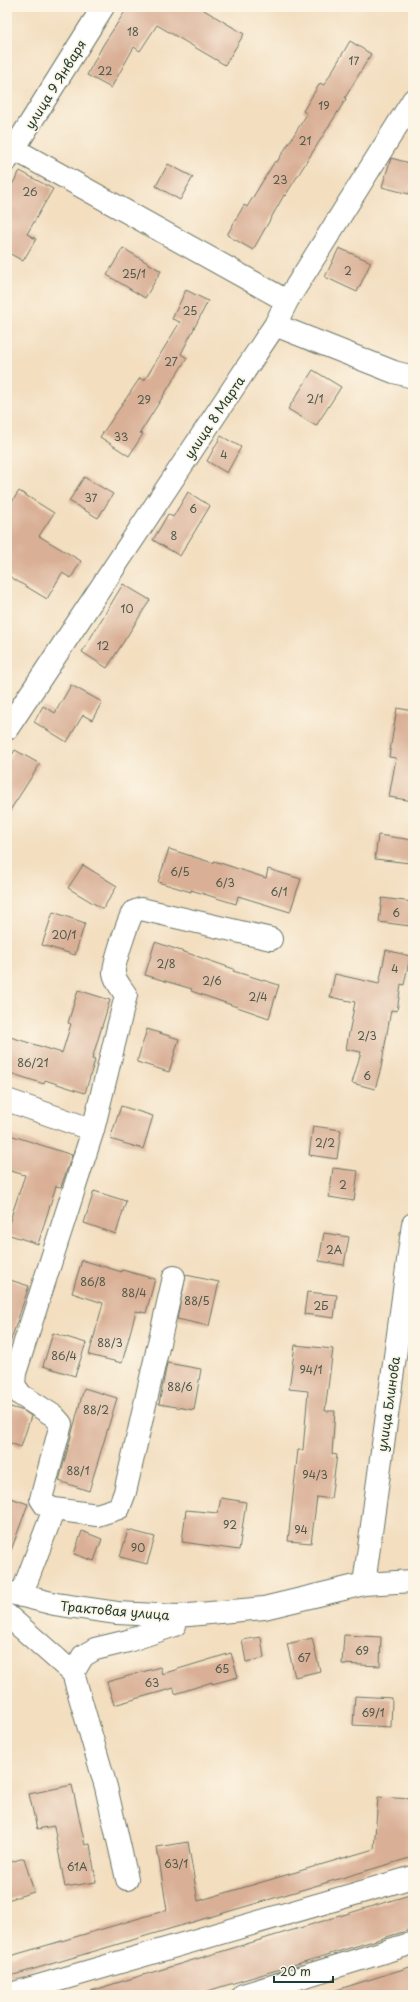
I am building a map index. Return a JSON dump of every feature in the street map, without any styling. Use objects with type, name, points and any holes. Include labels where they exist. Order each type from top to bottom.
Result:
[{"type":"street","name":"улица 9 Января","points":[[10,155],[103,7]]},
{"type":"street","name":"улица 8 Марта","points":[[7,729],[275,325],[287,301],[413,100]]},
{"type":"street","points":[[10,155],[287,301]]},
{"type":"street","points":[[275,325],[394,372],[413,377]]},
{"type":"street","points":[[174,1277],[127,1485],[119,1508],[97,1515],[54,1509],[45,1505],[41,1499],[61,1424],[54,1416],[21,1395],[14,1386],[15,1373],[93,1130],[126,995],[114,972],[129,920],[133,912],[141,909],[271,939]]},
{"type":"street","points":[[7,1100],[93,1130]]},
{"type":"street","name":"улица Блинова","points":[[364,1584],[413,1224]]},
{"type":"street","points":[[14,1594],[54,1509]]},
{"type":"street","name":"Трактовая улица","points":[[14,1594],[55,1604],[117,1613],[178,1616],[264,1608],[364,1584],[413,1581]]},
{"type":"street","points":[[7,1615],[73,1673],[106,1788],[127,1879]]},
{"type":"street","points":[[73,1673],[83,1656],[95,1649],[128,1641],[175,1624],[178,1616]]},
{"type":"street","points":[[7,1995],[413,1877]]},
{"type":"street","points":[[243,1995],[413,1942]]},
{"type":"building","points":[[128,7],[199,7],[244,34],[225,65],[157,25],[140,51],[134,47],[111,88],[87,75],[103,45]]},
{"type":"building","points":[[350,41],[371,54],[345,98],[346,99],[285,196],[284,195],[253,250],[227,235],[244,205],[247,207],[275,161],[277,162],[307,114],[303,111],[320,83],[324,85]]},
{"type":"building","points":[[391,158],[413,164],[413,179],[409,194],[382,187]]},
{"type":"building","points":[[168,164],[193,177],[180,200],[156,186]]},
{"type":"building","points":[[20,171],[53,189],[27,234],[36,239],[23,261],[7,252],[7,193]]},
{"type":"building","points":[[123,248],[161,271],[145,298],[107,275]]},
{"type":"building","points":[[339,248],[371,262],[357,292],[325,277]]},
{"type":"building","points":[[186,290],[208,301],[181,354],[187,358],[140,433],[143,434],[129,456],[100,437],[140,378],[144,381],[180,322],[172,319]]},
{"type":"building","points":[[313,370],[341,387],[316,426],[288,409]]},
{"type":"building","points":[[221,436],[241,447],[227,473],[207,461]]},
{"type":"building","points":[[84,477],[113,494],[98,518],[69,501]]},
{"type":"building","points":[[19,491],[54,513],[39,536],[81,561],[71,578],[62,573],[47,599],[7,575],[7,509]]},
{"type":"building","points":[[188,492],[210,506],[180,556],[153,540],[168,514],[173,517]]},
{"type":"building","points":[[123,584],[150,600],[107,668],[82,652]]},
{"type":"building","points":[[71,685],[102,702],[92,720],[83,715],[67,742],[34,722],[43,706],[55,713]]},
{"type":"building","points":[[397,708],[413,711],[413,801],[389,797],[396,758],[389,757]]},
{"type":"building","points":[[15,750],[40,764],[7,815],[7,763]]},
{"type":"building","points":[[378,835],[413,840],[410,863],[375,859]]},
{"type":"building","points":[[169,849],[213,863],[214,861],[266,878],[268,869],[301,879],[290,912],[238,896],[236,904],[191,890],[191,892],[158,882]]},
{"type":"building","points":[[83,865],[117,886],[103,909],[68,888]]},
{"type":"building","points":[[382,898],[412,902],[410,926],[379,922]]},
{"type":"building","points":[[53,912],[85,923],[75,955],[42,945]]},
{"type":"building","points":[[155,942],[234,969],[233,971],[279,985],[269,1018],[191,991],[192,989],[145,975]]},
{"type":"building","points":[[386,950],[410,956],[404,985],[401,984],[397,1011],[391,1010],[381,1068],[375,1089],[352,1083],[361,1052],[346,1049],[355,1002],[330,997],[335,974],[379,984]]},
{"type":"building","points":[[78,990],[110,1000],[92,1059],[95,1060],[85,1093],[45,1080],[44,1084],[7,1072],[7,1036],[62,1053],[71,1024],[68,1023]]},
{"type":"building","points":[[147,1029],[179,1039],[169,1072],[137,1062]]},
{"type":"building","points":[[121,1106],[153,1116],[143,1149],[110,1139]]},
{"type":"building","points":[[313,1126],[341,1130],[337,1159],[309,1155]]},
{"type":"building","points":[[7,1134],[72,1155],[61,1187],[56,1186],[38,1244],[7,1234],[7,1229],[25,1175],[7,1170]]},
{"type":"building","points":[[333,1168],[358,1171],[354,1201],[329,1197]]},
{"type":"building","points":[[94,1191],[126,1201],[116,1234],[84,1223]]},
{"type":"building","points":[[324,1233],[349,1237],[344,1265],[319,1261]]},
{"type":"building","points":[[82,1260],[122,1272],[122,1270],[155,1279],[146,1313],[136,1311],[122,1363],[89,1355],[103,1303],[72,1293]]},
{"type":"building","points":[[186,1275],[219,1282],[209,1326],[177,1319]]},
{"type":"building","points":[[7,1279],[29,1286],[10,1343],[7,1343]]},
{"type":"building","points":[[307,1292],[337,1295],[334,1318],[304,1314]]},
{"type":"building","points":[[53,1333],[86,1343],[75,1376],[43,1366]]},
{"type":"building","points":[[295,1345],[333,1349],[325,1411],[335,1411],[332,1454],[337,1455],[331,1499],[317,1497],[311,1543],[288,1541],[298,1450],[303,1450],[308,1391],[289,1389]]},
{"type":"building","points":[[167,1363],[201,1369],[194,1410],[159,1404]]},
{"type":"building","points":[[84,1388],[117,1398],[89,1491],[59,1481]]},
{"type":"building","points":[[7,1406],[24,1411],[31,1416],[21,1447],[7,1442]]},
{"type":"building","points":[[11,1498],[28,1504],[9,1556],[7,1555],[7,1509]]},
{"type":"building","points":[[221,1498],[246,1502],[239,1550],[182,1542],[186,1510],[218,1513]]},
{"type":"building","points":[[128,1530],[155,1537],[147,1564],[120,1557]]},
{"type":"building","points":[[82,1531],[102,1539],[94,1561],[74,1554]]},
{"type":"building","points":[[344,1635],[381,1637],[380,1666],[342,1664]]},
{"type":"building","points":[[261,1637],[264,1658],[246,1662],[242,1640]]},
{"type":"building","points":[[312,1638],[320,1671],[295,1677],[287,1644]]},
{"type":"building","points":[[231,1653],[238,1677],[212,1684],[212,1682],[175,1694],[174,1688],[114,1705],[107,1682],[160,1667],[162,1674]]},
{"type":"building","points":[[355,1696],[392,1698],[391,1727],[353,1725]]},
{"type":"building","points":[[72,1785],[85,1845],[90,1844],[96,1882],[65,1887],[54,1826],[37,1829],[29,1794]]},
{"type":"building","points":[[378,1797],[413,1799],[413,1857],[7,1977],[7,1957],[167,1910],[157,1847],[188,1842],[198,1901],[374,1849]]},
{"type":"building","points":[[24,1858],[34,1892],[7,1900],[7,1863]]},
{"type":"building","points":[[413,1894],[413,1929],[194,1995],[91,1995],[90,1991]]},
{"type":"building","points":[[413,1966],[413,1995],[333,1995],[333,1991]]}]
